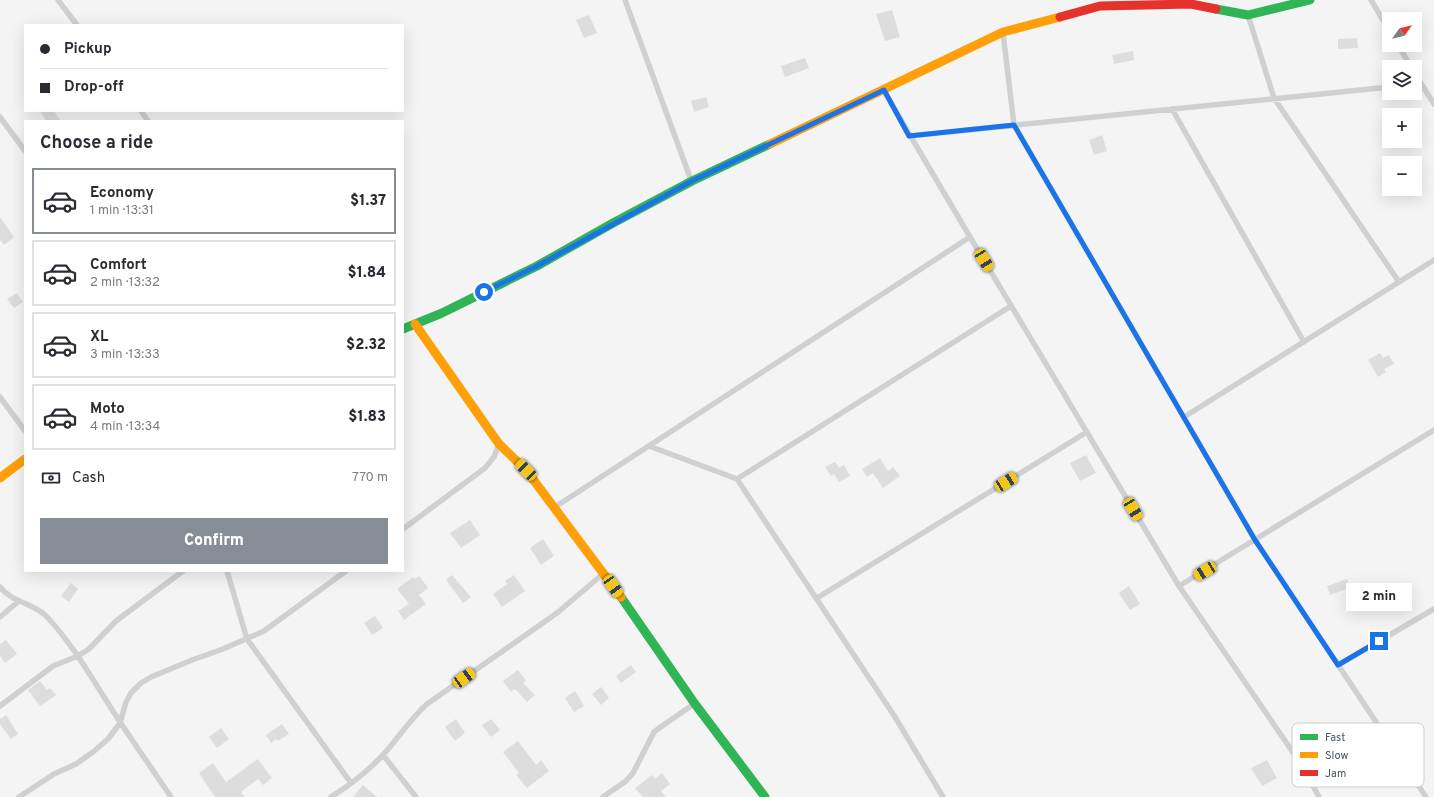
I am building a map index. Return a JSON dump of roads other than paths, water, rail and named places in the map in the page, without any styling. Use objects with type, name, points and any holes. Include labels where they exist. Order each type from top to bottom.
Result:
[{"type":"street","points":[[404,329],[442,313],[537,266],[692,181],[1003,32],[1098,3],[1191,4],[1248,15],[1310,0]]},
{"type":"street","points":[[415,324],[499,444],[526,470],[555,507],[604,573],[695,704],[765,797]]},
{"type":"street","points":[[0,478],[24,460]]},
{"type":"lane","points":[[58,0],[76,24]]},
{"type":"lane","points":[[625,0],[692,181]]},
{"type":"lane","points":[[1371,0],[1382,18]]},
{"type":"lane","points":[[1248,15],[1274,98],[1399,282]]},
{"type":"lane","points":[[1003,32],[1014,125],[1255,540],[1377,723]]},
{"type":"lane","points":[[909,136],[1382,87]]},
{"type":"lane","points":[[1422,89],[1434,104]]},
{"type":"lane","points":[[884,90],[909,136],[1179,586],[1292,751]]},
{"type":"lane","points":[[1172,109],[1304,342]]},
{"type":"lane","points":[[141,112],[147,120]]},
{"type":"lane","points":[[0,118],[24,150]]},
{"type":"lane","points":[[555,507],[970,238]]},
{"type":"lane","points":[[1184,417],[1434,260]]},
{"type":"lane","points":[[737,479],[1012,306]]},
{"type":"lane","points":[[0,397],[24,430]]},
{"type":"lane","points":[[1179,586],[1434,430]]},
{"type":"lane","points":[[817,598],[1087,432]]},
{"type":"lane","points":[[404,527],[485,468],[494,457],[499,444]]},
{"type":"lane","points":[[649,446],[737,479],[895,717],[943,797]]},
{"type":"lane","points":[[0,706],[53,666],[78,656],[88,649],[99,640],[116,621],[182,572]]},
{"type":"lane","points":[[227,572],[247,639],[351,783]]},
{"type":"lane","points":[[19,797],[48,777],[76,764],[108,739],[120,722],[126,702],[131,693],[141,683],[151,677],[264,631],[345,572]]},
{"type":"lane","points":[[331,797],[368,770],[383,755],[419,711],[427,704],[557,613],[604,573]]},
{"type":"lane","points":[[0,587],[6,594],[48,617],[78,656],[120,722],[171,797]]},
{"type":"lane","points":[[0,617],[19,601]]},
{"type":"lane","points":[[1338,665],[1434,609]]},
{"type":"lane","points":[[603,797],[626,781],[633,772],[654,732],[695,704]]},
{"type":"lane","points":[[383,755],[416,797]]},
{"type":"lane","points":[[1314,787],[1319,797]]},
{"type":"lane","points":[[1419,787],[1426,797]]}]
